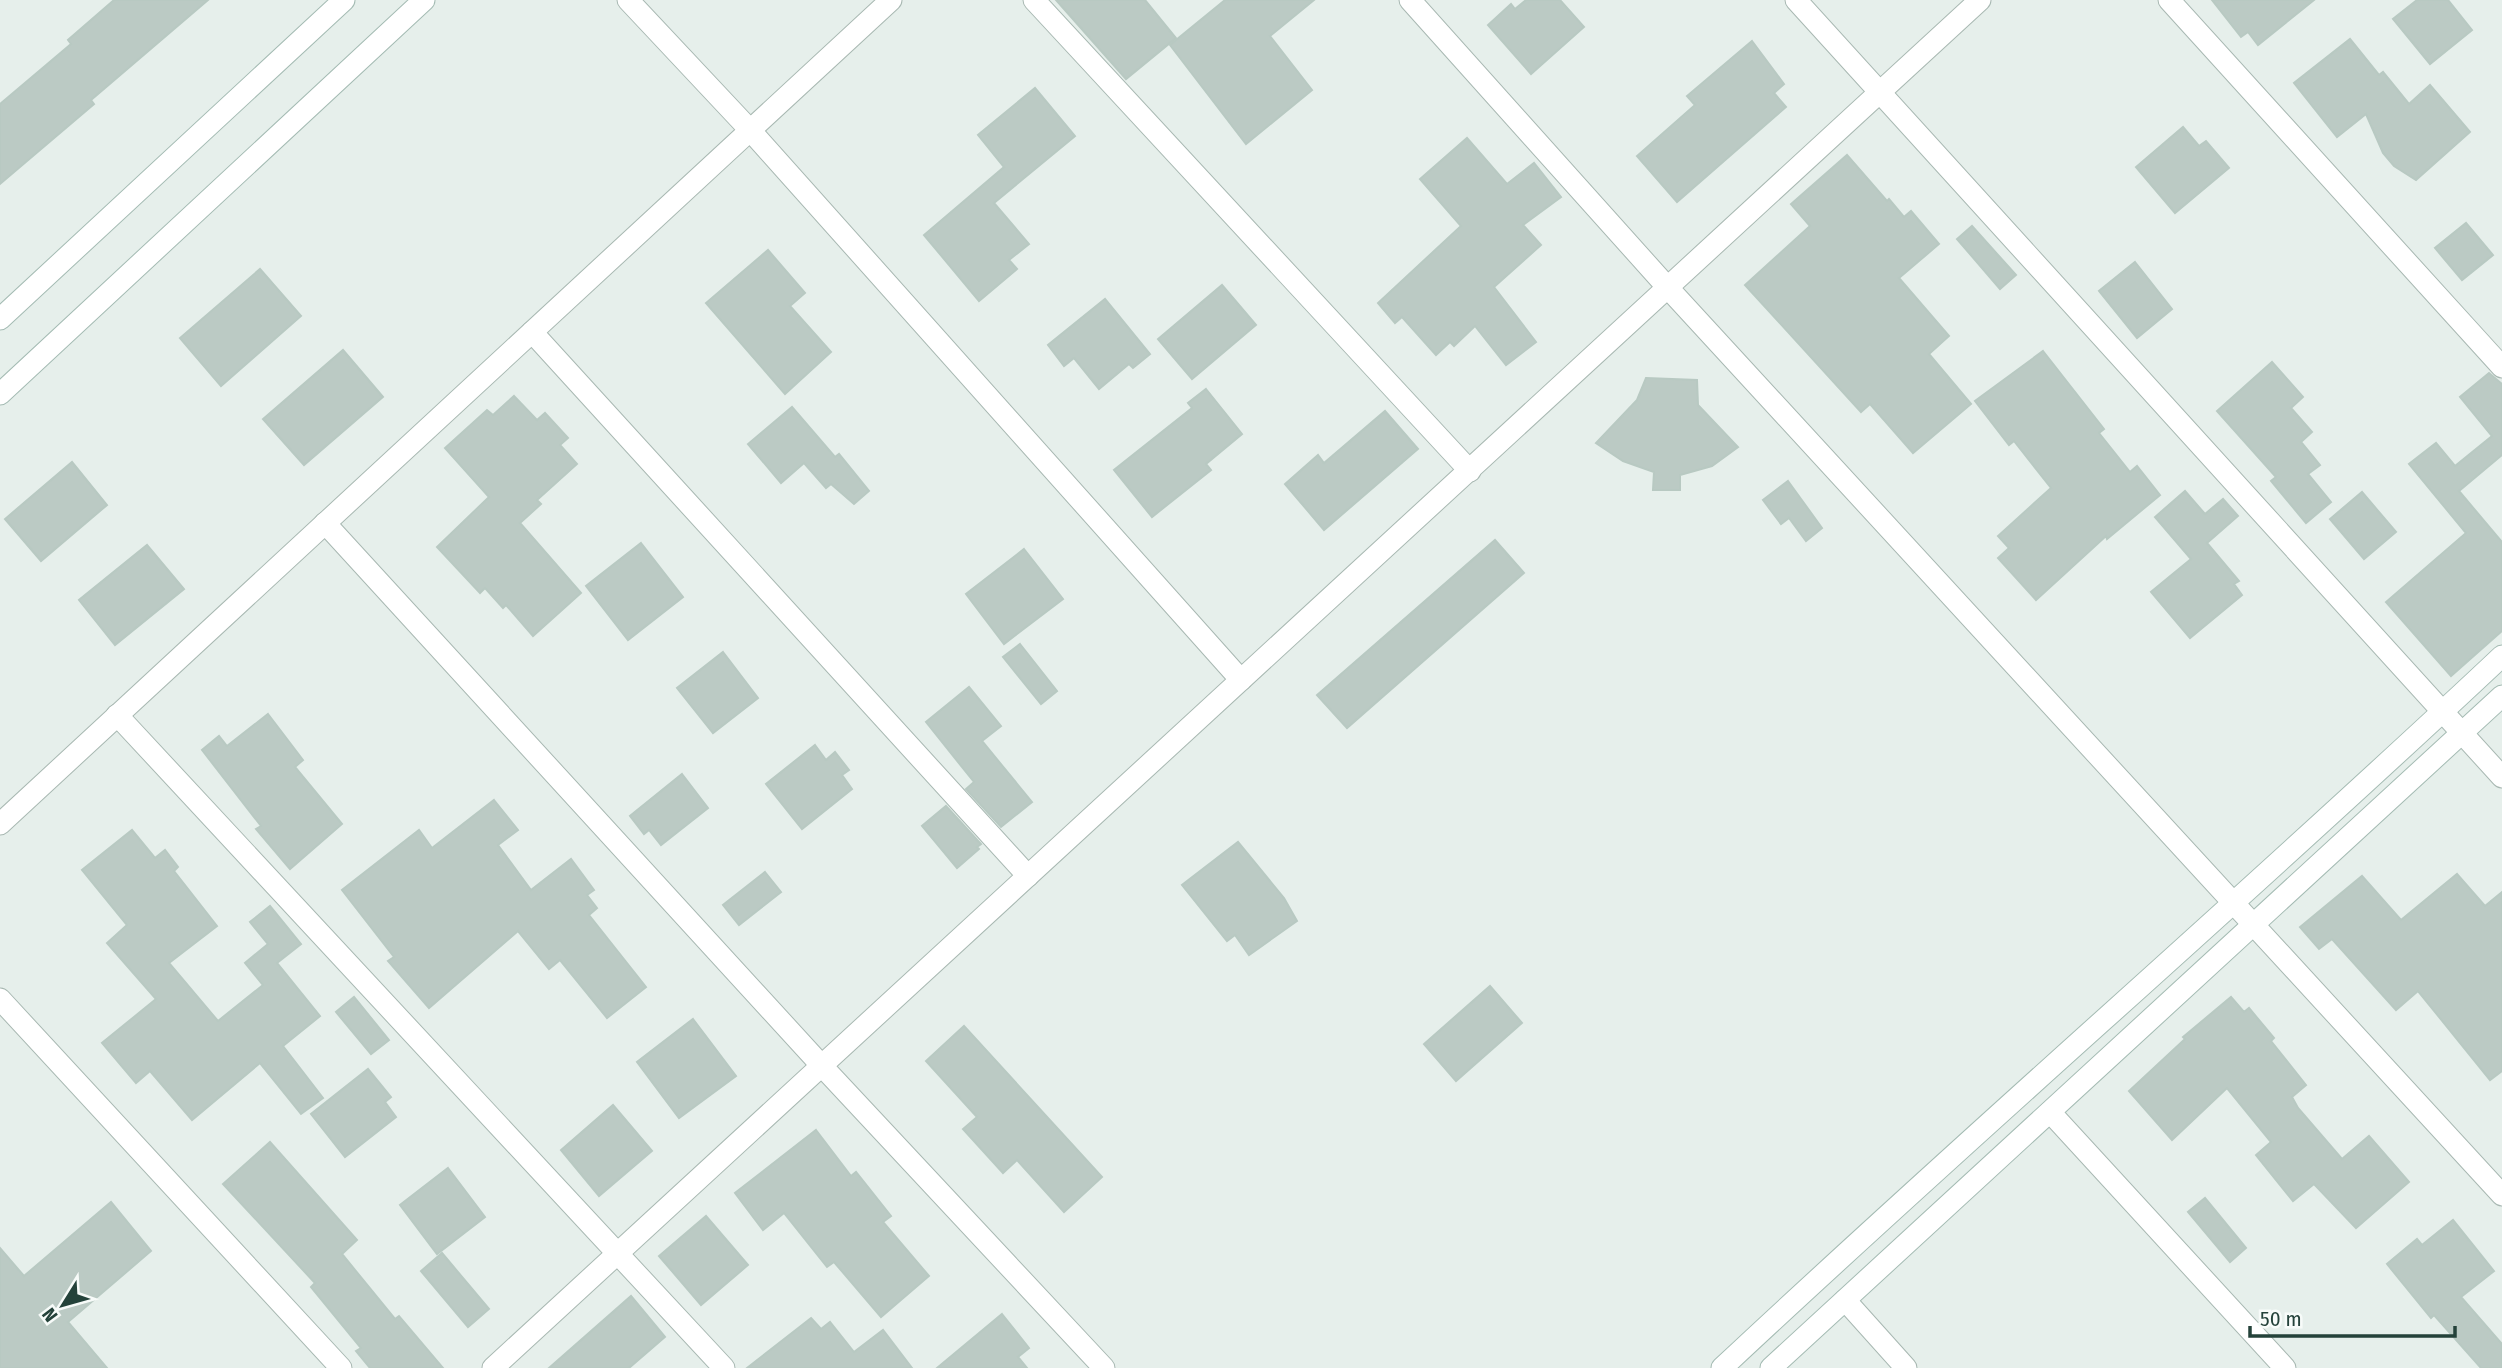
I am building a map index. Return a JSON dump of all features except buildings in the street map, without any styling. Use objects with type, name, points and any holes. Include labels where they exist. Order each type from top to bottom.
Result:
[{"type":"street","points":[[0,319],[345,0]]},
{"type":"street","points":[[0,394],[424,0]]},
{"type":"street","points":[[628,0],[750,130],[1241,680]]},
{"type":"street","points":[[0,824],[891,0]]},
{"type":"street","points":[[1034,0],[1470,471]]},
{"type":"street","points":[[1410,0],[1669,289],[2502,1195]]},
{"type":"street","points":[[1796,0],[2502,778]]},
{"type":"street","points":[[493,1368],[1669,289],[1980,0]]},
{"type":"street","points":[[2169,0],[2502,367]]},
{"type":"street","points":[[532,332],[1028,876]]},
{"type":"street","points":[[325,523],[821,1065],[1104,1368]]},
{"type":"street","points":[[1722,1368],[2234,904],[2502,656]]},
{"type":"street","points":[[1771,1368],[2502,696]]},
{"type":"street","points":[[117,715],[724,1368]]},
{"type":"street","points":[[0,999],[341,1368]]},
{"type":"street","points":[[2050,1112],[2280,1366]]},
{"type":"street","points":[[1845,1300],[1906,1368]]}]
